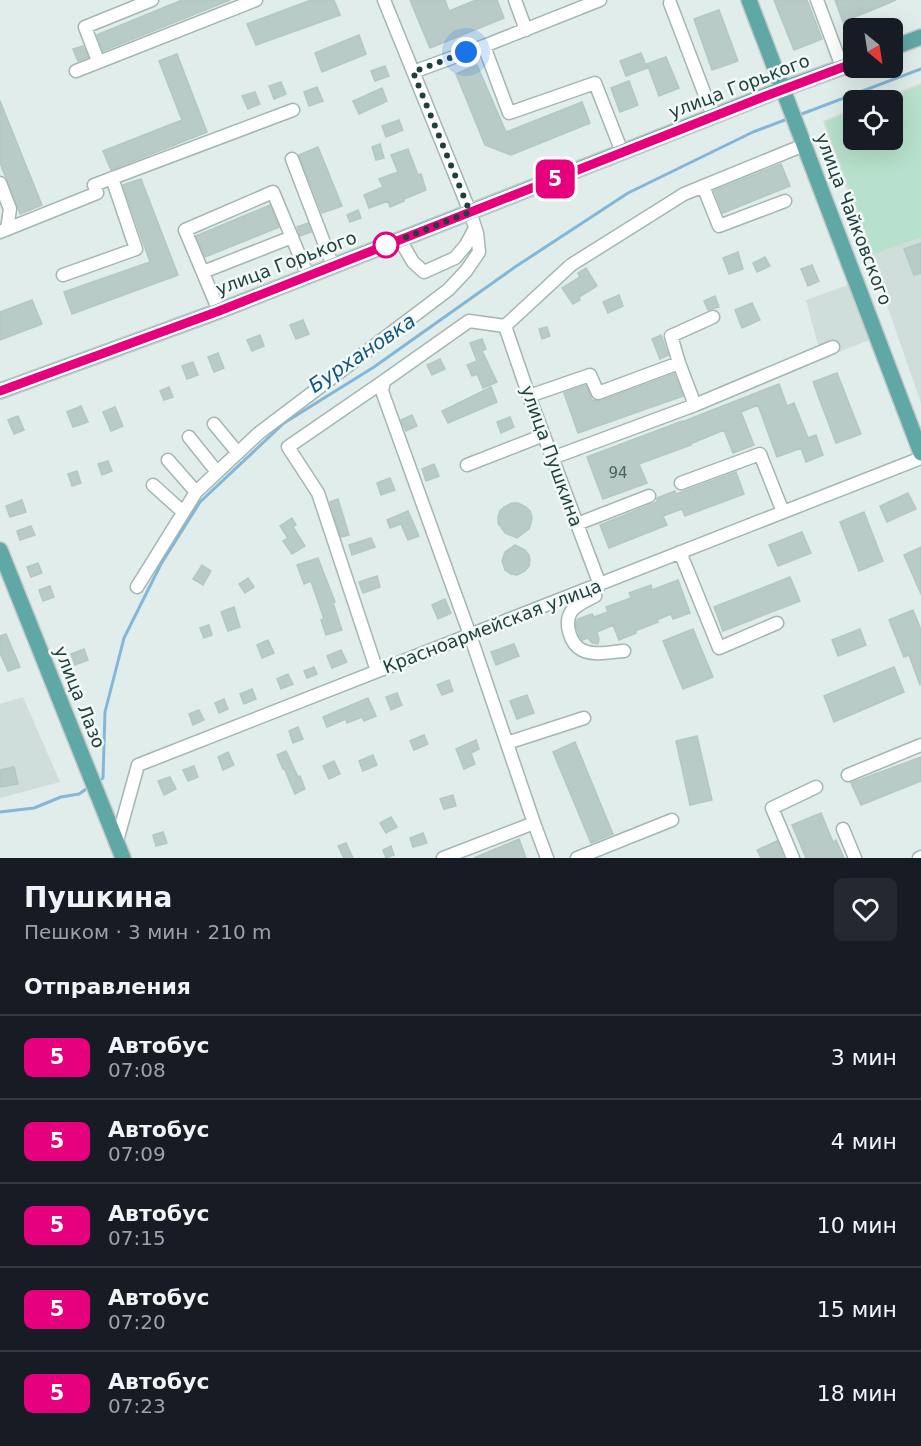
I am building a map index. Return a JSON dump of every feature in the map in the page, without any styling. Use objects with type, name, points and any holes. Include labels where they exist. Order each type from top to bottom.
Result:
[{"type":"main road","name":"улица Чайковского","points":[[749,0],[921,453]]},
{"type":"main road","points":[[903,44],[921,37]]},
{"type":"main road","name":"улица Горького","points":[[0,391],[219,311],[843,67]]},
{"type":"main road","name":"улица Лазо","points":[[0,550],[123,858]]},
{"type":"street","points":[[98,61],[85,27],[152,0]]},
{"type":"street","points":[[76,71],[256,0]]},
{"type":"street","points":[[137,587],[196,492],[259,433],[448,290],[466,271],[478,252],[477,233],[470,212],[384,0]]},
{"type":"street","points":[[515,0],[526,30]]},
{"type":"street","points":[[413,72],[600,0]]},
{"type":"street","points":[[817,0],[843,55]]},
{"type":"street","points":[[670,3],[713,117]]},
{"type":"street","points":[[484,46],[509,113],[595,83],[622,152]]},
{"type":"street","points":[[4,231],[97,193],[94,185],[293,110]]},
{"type":"street","points":[[377,670],[318,493],[288,447],[469,321],[506,326],[571,265],[684,194],[804,145]]},
{"type":"street","points":[[292,159],[333,266]]},
{"type":"street","points":[[63,275],[136,249],[112,178]]},
{"type":"street","points":[[0,183],[10,208],[4,231]]},
{"type":"street","points":[[703,186],[719,226],[785,201]]},
{"type":"street","points":[[219,311],[185,230],[273,192],[308,276]]},
{"type":"street","points":[[400,240],[413,262],[424,272],[455,258],[466,245],[475,228]]},
{"type":"street","points":[[203,272],[292,237]]},
{"type":"street","points":[[695,405],[671,336],[712,317]]},
{"type":"street","name":"улица Пушкина","points":[[506,326],[529,396],[577,524],[596,586]]},
{"type":"street","points":[[552,458],[695,405],[832,347]]},
{"type":"street","points":[[529,396],[590,375],[598,393],[679,363]]},
{"type":"street","points":[[384,381],[382,391],[470,635],[545,857]]},
{"type":"street","points":[[214,424],[238,453]]},
{"type":"street","points":[[466,465],[544,435]]},
{"type":"street","points":[[189,437],[217,472]]},
{"type":"street","points":[[681,483],[760,453],[783,512]]},
{"type":"street","name":"Красноармейская улица","points":[[117,841],[138,765],[921,458]]},
{"type":"street","points":[[168,460],[196,492]]},
{"type":"street","points":[[153,485],[183,512]]},
{"type":"street","points":[[577,524],[648,496]]},
{"type":"street","points":[[680,552],[719,648],[777,623]]},
{"type":"street","points":[[596,586],[595,596],[571,612],[569,631],[572,640],[578,647],[588,652],[624,651]]},
{"type":"street","points":[[507,743],[584,718]]},
{"type":"street","points":[[848,775],[921,745]]},
{"type":"street","points":[[793,858],[772,808],[816,787]]},
{"type":"street","points":[[577,858],[672,820]]},
{"type":"street","points":[[443,858],[534,823]]},
{"type":"street","points":[[843,829],[855,858]]},
{"type":"shaded area","points":[[921,83],[921,403],[823,121],[843,113],[843,150],[903,150],[903,90]]},
{"type":"shaded area","points":[[848,285],[869,340],[824,358],[819,349],[806,300]]},
{"type":"shaded area","points":[[23,697],[60,782],[0,798],[0,704]]},
{"type":"green space","points":[[921,86],[921,237],[874,254],[825,122],[843,115],[843,150],[903,150],[903,92]]},
{"type":"building","points":[[182,0],[230,0],[103,51],[97,35]]},
{"type":"building","points":[[311,0],[334,0],[340,15],[256,45],[247,24]]},
{"type":"building","points":[[410,0],[445,0],[449,11],[476,0],[497,0],[504,18],[430,48]]},
{"type":"building","points":[[774,0],[807,0],[822,39],[794,50]]},
{"type":"building","points":[[835,0],[896,0],[853,18],[843,18],[843,22]]},
{"type":"building","points":[[719,10],[738,61],[712,70],[694,19]]},
{"type":"building","points":[[359,35],[366,54],[322,72],[315,53]]},
{"type":"building","points":[[83,46],[88,57],[78,61],[73,49]]},
{"type":"building","points":[[641,53],[647,68],[626,76],[620,61]]},
{"type":"building","points":[[177,54],[207,132],[111,170],[103,151],[182,120],[159,61]]},
{"type":"building","points":[[666,57],[679,88],[659,96],[647,64]]},
{"type":"building","points":[[477,65],[506,132],[582,102],[590,123],[511,155],[485,145],[456,74]]},
{"type":"building","points":[[385,66],[389,76],[375,81],[371,71]]},
{"type":"building","points":[[629,81],[638,105],[620,112],[611,88]]},
{"type":"building","points":[[281,82],[286,94],[274,99],[269,86]]},
{"type":"building","points":[[317,87],[323,101],[309,106],[304,92]]},
{"type":"building","points":[[382,88],[387,101],[359,114],[353,101]]},
{"type":"building","points":[[255,92],[260,104],[248,109],[242,96]]},
{"type":"building","points":[[0,101],[42,205],[20,214],[0,163]]},
{"type":"building","points":[[399,120],[403,130],[386,137],[382,126]]},
{"type":"building","points":[[380,144],[384,158],[376,160],[372,147]]},
{"type":"building","points":[[318,147],[342,206],[322,213],[299,155]]},
{"type":"building","points":[[408,149],[418,175],[421,174],[426,190],[390,207],[388,201],[369,208],[364,195],[383,187],[379,179],[398,172],[391,155]]},
{"type":"building","points":[[781,164],[790,186],[723,213],[714,191]]},
{"type":"building","points":[[141,179],[178,275],[72,314],[64,292],[150,262],[123,185]]},
{"type":"building","points":[[270,205],[279,227],[205,257],[196,236]]},
{"type":"building","points":[[358,210],[361,218],[350,222],[347,215]]},
{"type":"building","points":[[308,223],[311,232],[300,236],[297,227]]},
{"type":"building","points":[[921,243],[921,273],[914,275],[904,249]]},
{"type":"building","points":[[738,252],[743,269],[729,274],[723,258]]},
{"type":"building","points":[[765,257],[770,266],[757,272],[753,263]]},
{"type":"building","points":[[812,265],[819,281],[808,286],[801,269]]},
{"type":"building","points":[[586,268],[597,286],[579,297],[580,300],[573,304],[562,288],[580,277],[578,273]]},
{"type":"building","points":[[619,295],[623,306],[608,313],[603,302]]},
{"type":"building","points":[[715,296],[719,307],[708,310],[704,301]]},
{"type":"building","points":[[32,300],[42,324],[0,340],[0,312]]},
{"type":"building","points":[[752,303],[760,320],[742,328],[735,310]]},
{"type":"building","points":[[303,320],[309,334],[296,339],[290,325]]},
{"type":"building","points":[[547,327],[550,336],[542,339],[539,329]]},
{"type":"building","points":[[260,335],[264,346],[252,351],[247,340]]},
{"type":"building","points":[[661,335],[668,355],[660,359],[652,339]]},
{"type":"building","points":[[482,339],[486,349],[482,351],[497,382],[483,388],[477,374],[472,376],[467,365],[477,361],[470,343]]},
{"type":"building","points":[[218,353],[224,368],[214,372],[208,357]]},
{"type":"building","points":[[440,359],[445,369],[432,375],[427,365]]},
{"type":"building","points":[[193,362],[198,375],[187,379],[182,366]]},
{"type":"building","points":[[837,373],[861,434],[836,443],[813,382]]},
{"type":"building","points":[[674,374],[683,396],[578,433],[564,393],[586,385],[592,400],[600,401]]},
{"type":"building","points":[[779,384],[787,406],[794,403],[808,438],[816,435],[823,455],[806,462],[801,448],[777,457],[758,405],[741,412],[754,445],[733,453],[724,430],[639,464],[647,483],[603,499],[587,457]]},
{"type":"building","points":[[169,387],[173,397],[164,400],[160,391]]},
{"type":"building","points":[[491,387],[497,402],[448,423],[442,411]]},
{"type":"building","points":[[81,406],[88,422],[73,427],[67,412]]},
{"type":"building","points":[[115,407],[123,426],[111,431],[103,412]]},
{"type":"building","points":[[412,415],[417,426],[406,431],[401,420]]},
{"type":"building","points":[[18,416],[24,430],[14,434],[8,420]]},
{"type":"building","points":[[510,417],[514,427],[501,433],[497,422]]},
{"type":"building","points":[[108,461],[112,471],[102,475],[98,464]]},
{"type":"building","points":[[434,464],[439,476],[426,481],[422,469]]},
{"type":"building","points":[[77,471],[81,483],[72,486],[68,474]]},
{"type":"building","points":[[736,472],[744,494],[685,516],[682,509],[663,516],[667,525],[609,548],[600,525],[657,502],[657,498],[675,491],[676,494]]},
{"type":"building","points":[[390,478],[395,490],[381,495],[377,483]]},
{"type":"building","points":[[908,493],[916,509],[887,522],[880,506]]},
{"type":"building","points":[[338,499],[349,535],[341,537],[330,502]]},
{"type":"building","points":[[22,500],[26,512],[10,517],[6,506]]},
{"type":"building","points":[[512,503],[526,507],[532,517],[529,529],[517,538],[505,533],[498,523],[500,511]]},
{"type":"building","points":[[408,511],[419,536],[408,540],[401,524],[390,528],[387,520]]},
{"type":"building","points":[[864,512],[883,561],[859,571],[840,522]]},
{"type":"building","points":[[292,518],[296,525],[293,527],[305,546],[292,554],[283,541],[288,538],[280,526]]},
{"type":"building","points":[[31,526],[35,535],[20,540],[17,531]]},
{"type":"building","points":[[802,532],[811,553],[778,566],[769,545]]},
{"type":"building","points":[[371,538],[375,547],[352,555],[349,545]]},
{"type":"building","points":[[515,545],[525,550],[530,560],[525,571],[517,575],[505,570],[502,561],[505,552]]},
{"type":"building","points":[[921,547],[921,594],[904,555]]},
{"type":"building","points":[[318,558],[335,602],[333,603],[342,630],[326,635],[321,620],[324,619],[311,581],[304,584],[297,565]]},
{"type":"building","points":[[38,563],[42,573],[31,577],[27,567]]},
{"type":"building","points":[[202,565],[211,571],[203,585],[193,579]]},
{"type":"building","points":[[377,576],[380,587],[363,593],[359,582]]},
{"type":"building","points":[[790,577],[800,601],[723,631],[714,607]]},
{"type":"building","points":[[248,578],[254,587],[245,593],[239,584]]},
{"type":"building","points":[[678,580],[690,613],[673,619],[671,614],[619,640],[613,625],[597,632],[598,644],[592,643],[588,638],[582,640],[579,635],[576,626],[578,619],[608,612],[606,607],[631,598],[629,593],[651,585],[652,590]]},
{"type":"building","points":[[50,586],[54,597],[43,601],[39,590]]},
{"type":"building","points":[[445,599],[451,613],[438,619],[432,605]]},
{"type":"building","points":[[234,607],[240,627],[228,631],[221,612]]},
{"type":"building","points":[[913,610],[921,630],[920,685],[909,655],[904,657],[889,620]]},
{"type":"building","points":[[209,625],[212,635],[204,638],[200,628]]},
{"type":"building","points":[[693,629],[713,677],[683,689],[663,641]]},
{"type":"building","points":[[860,629],[866,645],[838,656],[832,640]]},
{"type":"building","points":[[6,634],[20,667],[8,671],[0,653],[0,636]]},
{"type":"building","points":[[268,640],[274,653],[262,658],[257,645]]},
{"type":"building","points":[[514,644],[519,656],[496,665],[491,652]]},
{"type":"building","points":[[84,649],[88,660],[75,665],[71,654]]},
{"type":"building","points":[[341,650],[347,662],[332,668],[327,656]]},
{"type":"building","points":[[314,667],[317,674],[307,678],[304,671]]},
{"type":"building","points":[[894,667],[904,692],[834,722],[824,696]]},
{"type":"building","points":[[288,674],[293,684],[281,689],[277,679]]},
{"type":"building","points":[[449,680],[453,691],[442,695],[437,685]]},
{"type":"building","points":[[252,689],[256,699],[244,704],[240,694]]},
{"type":"building","points":[[397,693],[402,705],[391,710],[386,697]]},
{"type":"building","points":[[527,695],[534,713],[517,719],[510,701]]},
{"type":"building","points":[[368,698],[376,716],[364,721],[362,717],[347,723],[346,719],[327,727],[323,717]]},
{"type":"building","points":[[224,699],[228,709],[219,713],[215,703]]},
{"type":"building","points":[[199,710],[204,720],[193,725],[189,714]]},
{"type":"building","points":[[298,727],[303,739],[293,743],[289,731]]},
{"type":"building","points":[[424,735],[428,744],[414,750],[410,741]]},
{"type":"building","points":[[697,736],[712,800],[690,805],[676,741]]},
{"type":"building","points":[[476,740],[479,749],[471,753],[475,764],[464,769],[456,749]]},
{"type":"building","points":[[575,742],[613,834],[591,843],[553,752]]},
{"type":"building","points":[[286,751],[305,789],[295,794],[277,755]]},
{"type":"building","points":[[228,752],[234,765],[223,770],[218,757]]},
{"type":"building","points":[[373,755],[377,765],[363,771],[359,761]]},
{"type":"building","points":[[921,757],[921,781],[861,805],[851,783]]},
{"type":"building","points":[[334,761],[340,774],[329,779],[323,766]]},
{"type":"building","points":[[194,766],[198,777],[188,781],[183,770]]},
{"type":"building","points":[[14,767],[18,784],[0,787],[0,770]]},
{"type":"building","points":[[170,777],[176,789],[164,795],[158,781]]},
{"type":"building","points":[[453,795],[456,806],[444,809],[440,799]]},
{"type":"building","points":[[821,813],[833,842],[836,840],[844,858],[806,858],[792,825]]},
{"type":"building","points":[[391,817],[397,827],[386,833],[380,823]]},
{"type":"building","points":[[163,832],[167,843],[156,846],[153,835]]},
{"type":"building","points":[[423,833],[427,843],[413,847],[410,838]]},
{"type":"building","points":[[519,839],[526,858],[474,858]]},
{"type":"building","points":[[777,841],[784,858],[761,858],[757,850]]},
{"type":"building","points":[[346,843],[353,858],[344,858],[338,846]]},
{"type":"building","points":[[391,846],[394,855],[386,858],[383,850]]},
{"type":"waterway","name":"Бурхановка","points":[[799,115],[921,69]]},
{"type":"waterway","name":"Бурхановка","points":[[97,782],[103,778],[105,712],[124,638],[161,564],[200,502],[284,423],[374,367],[515,267],[628,193],[753,132],[790,118]]},
{"type":"waterway","name":"Бурхановка","points":[[0,812],[34,808],[61,797],[79,794],[89,787]]},
{"type":"bus line","name":"5","points":[[0,391],[219,311],[843,67]]},
{"type":"route","points":[[386,245],[470,212],[413,72],[466,52]]}]
